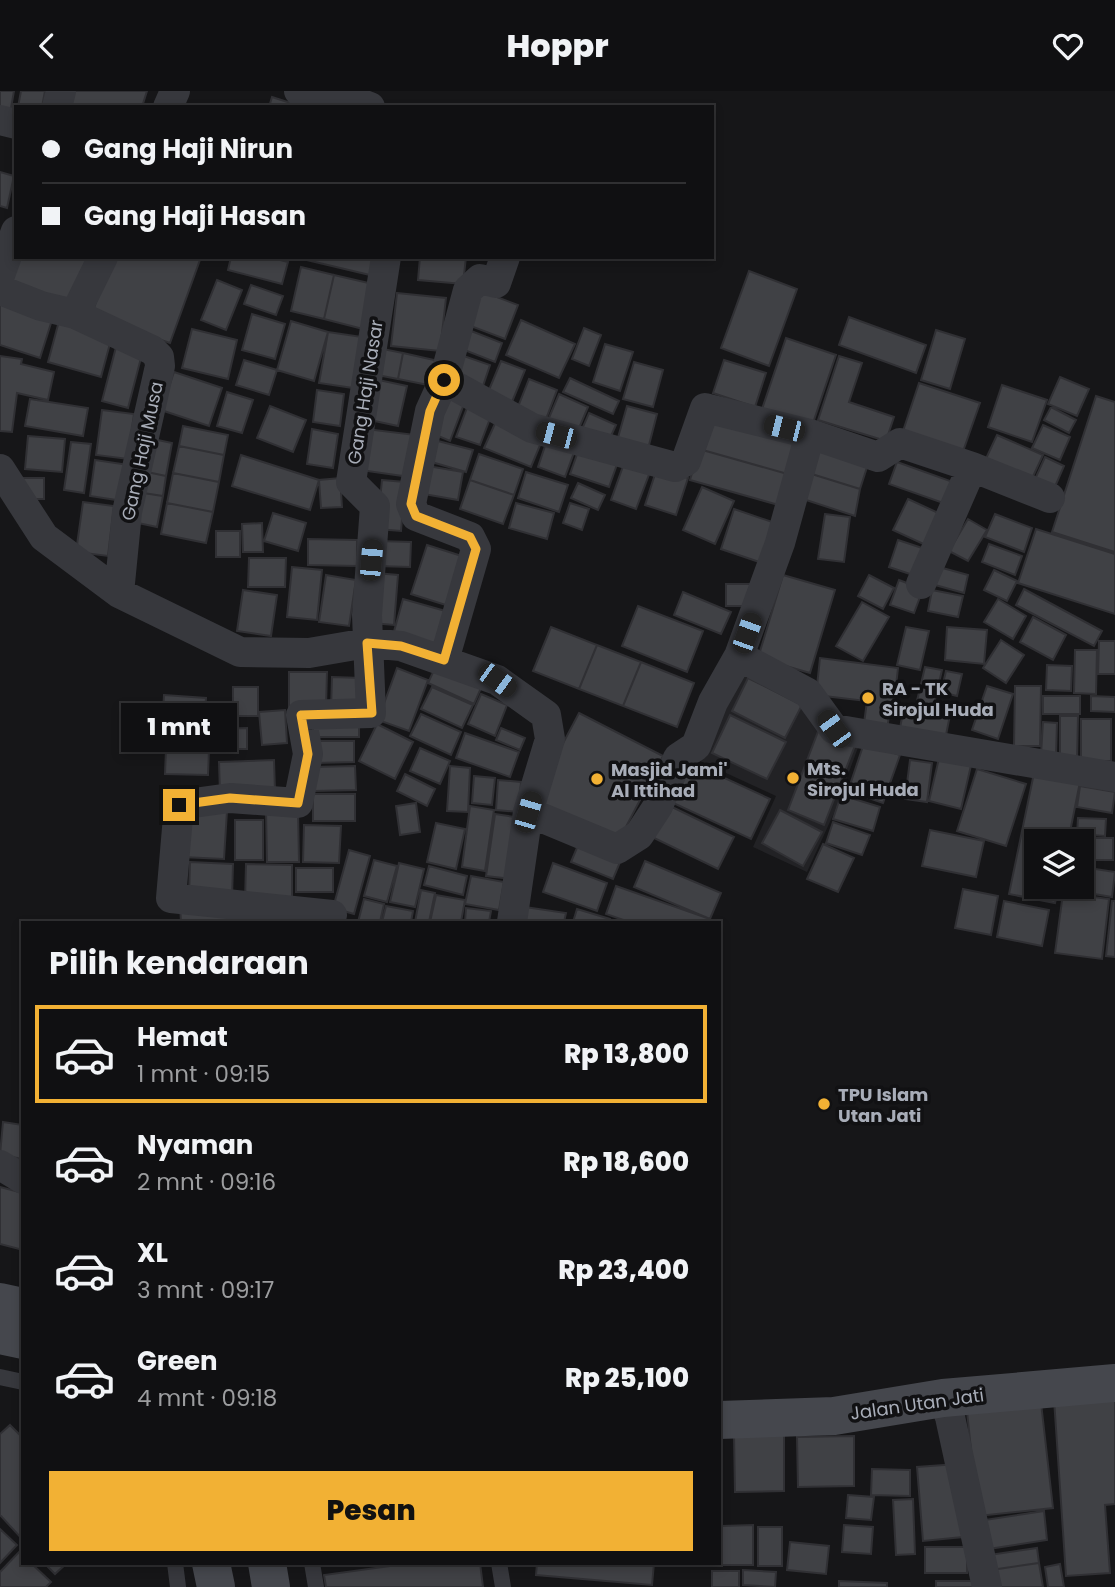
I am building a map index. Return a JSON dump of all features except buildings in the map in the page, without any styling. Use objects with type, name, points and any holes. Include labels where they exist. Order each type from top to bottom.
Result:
[{"type":"main road","name":"Jalan Utan Jati","points":[[721,1420],[834,1416],[943,1398],[1115,1383]]},
{"type":"main road","points":[[211,1565],[216,1587]]},
{"type":"main road","points":[[267,1565],[271,1587]]},
{"type":"street","points":[[299,91],[333,105]]},
{"type":"street","points":[[327,91],[365,105]]},
{"type":"street","points":[[0,275],[14,236]]},
{"type":"street","points":[[75,314],[102,259]]},
{"type":"street","name":"Gang Haji Nasar","points":[[367,643],[375,506],[351,482],[386,259]]},
{"type":"street","points":[[444,660],[476,549],[470,537],[416,516],[411,504],[430,411],[444,380],[468,290],[480,279],[496,283],[504,259]]},
{"type":"street","name":"Gang Haji Musa","points":[[0,290],[41,306],[75,314],[152,350],[159,357],[160,366],[127,512],[119,593]]},
{"type":"street","points":[[444,380],[532,428],[676,467],[686,461],[705,408],[810,434],[878,457],[900,443],[972,467],[1050,498]]},
{"type":"street","points":[[528,812],[617,849],[639,835],[658,806],[678,758],[696,746],[713,702],[740,656],[780,543],[810,434]]},
{"type":"street","points":[[921,584],[972,467]]},
{"type":"street","points":[[0,469],[44,537],[119,593],[240,652],[309,653],[367,643],[401,646],[497,680],[546,715],[550,739],[528,812],[512,921]]},
{"type":"street","points":[[335,920],[171,898],[179,805],[230,798],[298,803],[308,754],[301,715],[372,713],[367,643]]},
{"type":"street","points":[[740,656],[808,693],[834,729],[1115,777]]},
{"type":"street","points":[[0,1165],[21,1177]]},
{"type":"street","points":[[943,1398],[950,1417],[986,1587]]},
{"type":"lane","points":[[0,1377],[21,1382]]},
{"type":"lane","points":[[175,1565],[178,1587]]},
{"type":"lane","points":[[312,1565],[316,1587]]},
{"type":"lane","points":[[499,1565],[503,1587]]},
{"type":"shaded area","name":"Mts. Sirojul Huda","points":[[742,672],[860,742],[834,813],[807,872],[753,847],[776,796],[700,761]]},
{"type":"place","name":"RA - TK Sirojul Huda","points":[[868,698]]},
{"type":"place","name":"Mts. Sirojul Huda","points":[[793,778]]},
{"type":"place","name":"Masjid Jami' Al Ittihad","points":[[597,779]]},
{"type":"place","name":"TPU Islam Utan Jati","points":[[824,1104]]},
{"type":"route","points":[[179,805],[230,798],[298,803],[308,754],[301,715],[372,713],[367,643],[401,646],[444,660],[476,549],[470,537],[416,516],[411,504],[430,411],[444,380]]}]
